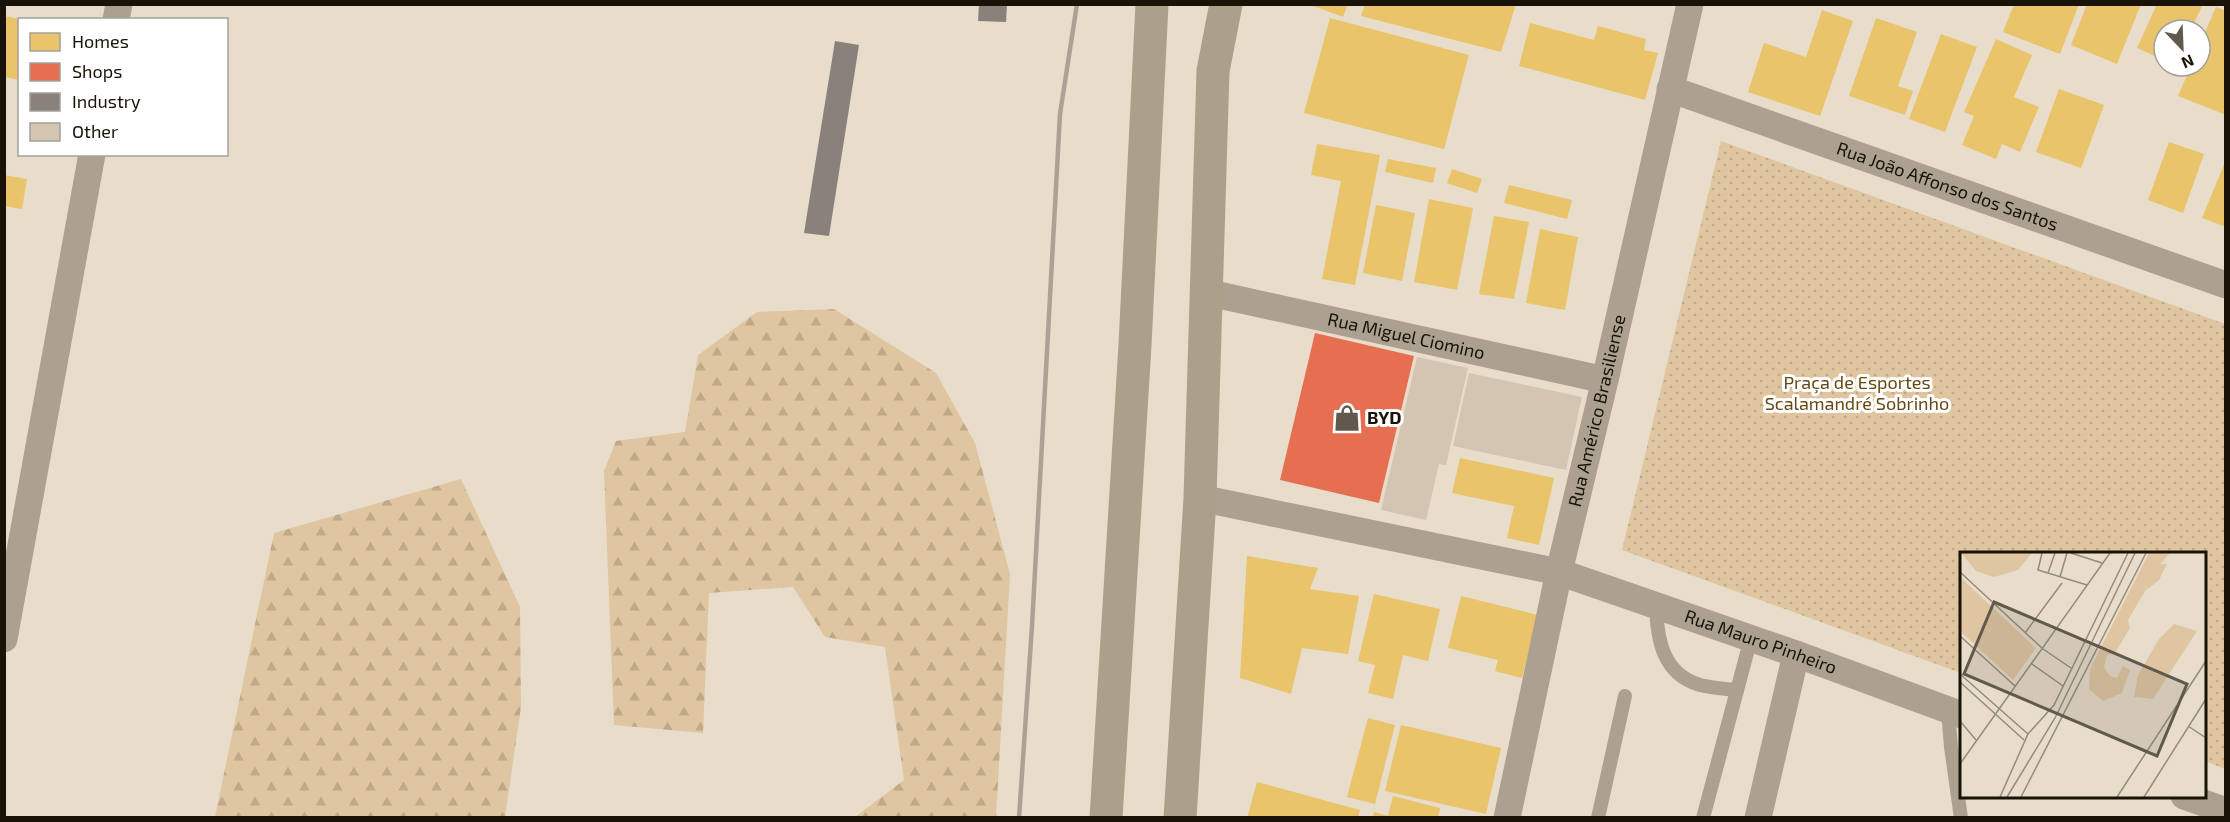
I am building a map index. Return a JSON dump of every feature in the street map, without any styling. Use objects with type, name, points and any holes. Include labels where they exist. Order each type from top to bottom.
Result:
[{"type":"main road","points":[[1106,818],[1135,345],[1152,4]]},
{"type":"main road","points":[[1180,818],[1200,498],[1213,71],[1226,4]]},
{"type":"street","name":"Rua Américo Brasiliense","points":[[1506,818],[1559,572],[1690,4]]},
{"type":"street","name":"Rua João Affonso dos Santos","points":[[1670,89],[2226,285]]},
{"type":"street","points":[[4,639],[92,156]]},
{"type":"street","name":"Rua Miguel Ciomino","points":[[1205,292],[1605,380]]},
{"type":"street","name":"Rua Mauro Pinheiro","points":[[1200,498],[1559,572],[1955,712]]},
{"type":"street","points":[[1758,818],[1796,654]]},
{"type":"street","points":[[2190,798],[2226,811]]},
{"type":"lane","points":[[1656,605],[1657,630],[1662,653],[1682,675],[1699,685],[1737,690]]},
{"type":"lane","points":[[1704,818],[1751,638]]},
{"type":"lane","points":[[1598,818],[1625,696]]},
{"type":"lane","points":[[1955,712],[1951,747],[1961,818]]},
{"type":"green space","name":"Praça de Esportes Scalamandré Sobrinho","points":[[1721,141],[2225,324],[2225,769],[2206,761],[2206,552],[1960,552],[1960,673],[1622,550]]},
{"type":"green space","points":[[834,309],[936,373],[975,443],[1010,574],[996,817],[855,817],[904,780],[885,647],[825,637],[793,587],[709,593],[703,733],[614,725],[604,471],[616,441],[685,432],[698,355],[757,312]]},
{"type":"green space","points":[[461,479],[520,607],[521,707],[505,817],[215,817],[274,533]]},
{"type":"building: Homes","points":[[1308,4],[1348,4],[1343,17]]},
{"type":"building: Homes","points":[[1365,4],[1516,4],[1501,52],[1361,16]]},
{"type":"building: Homes","points":[[2014,4],[2079,4],[2060,54],[2003,32]]},
{"type":"building: Homes","points":[[2087,4],[2141,4],[2117,64],[2071,45]]},
{"type":"building: Homes","points":[[2157,4],[2203,4],[2197,18],[2152,18],[2152,55],[2137,48]]},
{"type":"building: Homes","points":[[2216,7],[2226,11],[2226,115],[2178,96],[2186,78],[2212,78],[2211,18]]},
{"type":"building: Homes","points":[[1822,10],[1853,21],[1820,116],[1748,92],[1764,43],[1806,57]]},
{"type":"building: Homes","points":[[4,16],[18,19],[18,80],[4,77]]},
{"type":"building: Homes","points":[[1330,18],[1469,55],[1444,149],[1304,113]]},
{"type":"building: Homes","points":[[1876,18],[1917,32],[1898,86],[1913,91],[1905,115],[1849,96]]},
{"type":"building: Homes","points":[[1530,23],[1594,40],[1598,26],[1646,39],[1644,50],[1658,53],[1645,100],[1519,66]]},
{"type":"building: Homes","points":[[1941,34],[1977,47],[1945,132],[1909,119]]},
{"type":"building: Homes","points":[[1996,39],[2032,55],[2014,97],[2039,107],[2020,152],[2002,144],[1996,159],[1962,145],[1974,116],[1964,112]]},
{"type":"building: Homes","points":[[2059,89],[2104,105],[2081,168],[2036,152]]},
{"type":"building: Homes","points":[[2169,142],[2204,154],[2183,213],[2148,200]]},
{"type":"building: Homes","points":[[1317,144],[1380,155],[1355,285],[1322,279],[1341,181],[1311,175]]},
{"type":"building: Homes","points":[[1388,159],[1436,168],[1433,183],[1385,172]]},
{"type":"building: Homes","points":[[2226,162],[2226,227],[2202,218]]},
{"type":"building: Homes","points":[[1452,169],[1482,179],[1477,193],[1447,183]]},
{"type":"building: Homes","points":[[4,175],[27,179],[22,209],[4,206]]},
{"type":"building: Homes","points":[[1509,185],[1572,200],[1567,219],[1504,203]]},
{"type":"building: Homes","points":[[1429,199],[1473,208],[1457,290],[1414,282]]},
{"type":"building: Homes","points":[[1376,205],[1415,213],[1402,281],[1363,273]]},
{"type":"building: Homes","points":[[1494,216],[1529,222],[1514,299],[1479,294]]},
{"type":"building: Homes","points":[[1540,229],[1578,237],[1565,310],[1526,303]]},
{"type":"building: Homes","points":[[1460,458],[1554,478],[1539,545],[1507,538],[1514,506],[1452,493]]},
{"type":"building: Homes","points":[[1247,556],[1318,568],[1310,589],[1359,596],[1348,654],[1302,648],[1291,694],[1240,678]]},
{"type":"building: Homes","points":[[1374,594],[1440,609],[1428,661],[1403,655],[1393,699],[1368,693],[1375,665],[1358,661]]},
{"type":"building: Homes","points":[[1461,596],[1538,615],[1522,678],[1495,671],[1498,660],[1448,648]]},
{"type":"building: Homes","points":[[1368,718],[1395,725],[1375,804],[1347,797]]},
{"type":"building: Homes","points":[[1401,725],[1501,748],[1486,814],[1385,791]]},
{"type":"building: Homes","points":[[1257,782],[1360,810],[1358,818],[1247,818]]},
{"type":"building: Homes","points":[[1393,796],[1440,808],[1438,818],[1373,818],[1374,812],[1388,816]]},
{"type":"building: Shops","name":"BYD","points":[[1315,333],[1414,356],[1379,503],[1280,480]]},
{"type":"building: Industry","points":[[979,4],[1007,4],[1006,22],[978,21]]},
{"type":"building: Industry","points":[[835,41],[859,45],[829,236],[804,233]]},
{"type":"building: Other","points":[[1417,357],[1468,368],[1446,465],[1439,464],[1426,520],[1381,510]]},
{"type":"building: Other","points":[[1469,373],[1582,397],[1566,470],[1453,446]]},
{"type":"railway","points":[[1019,818],[1032,626],[1060,114],[1077,4]]},
{"type":"place","name":"BYD","points":[[1347,418]]}]
